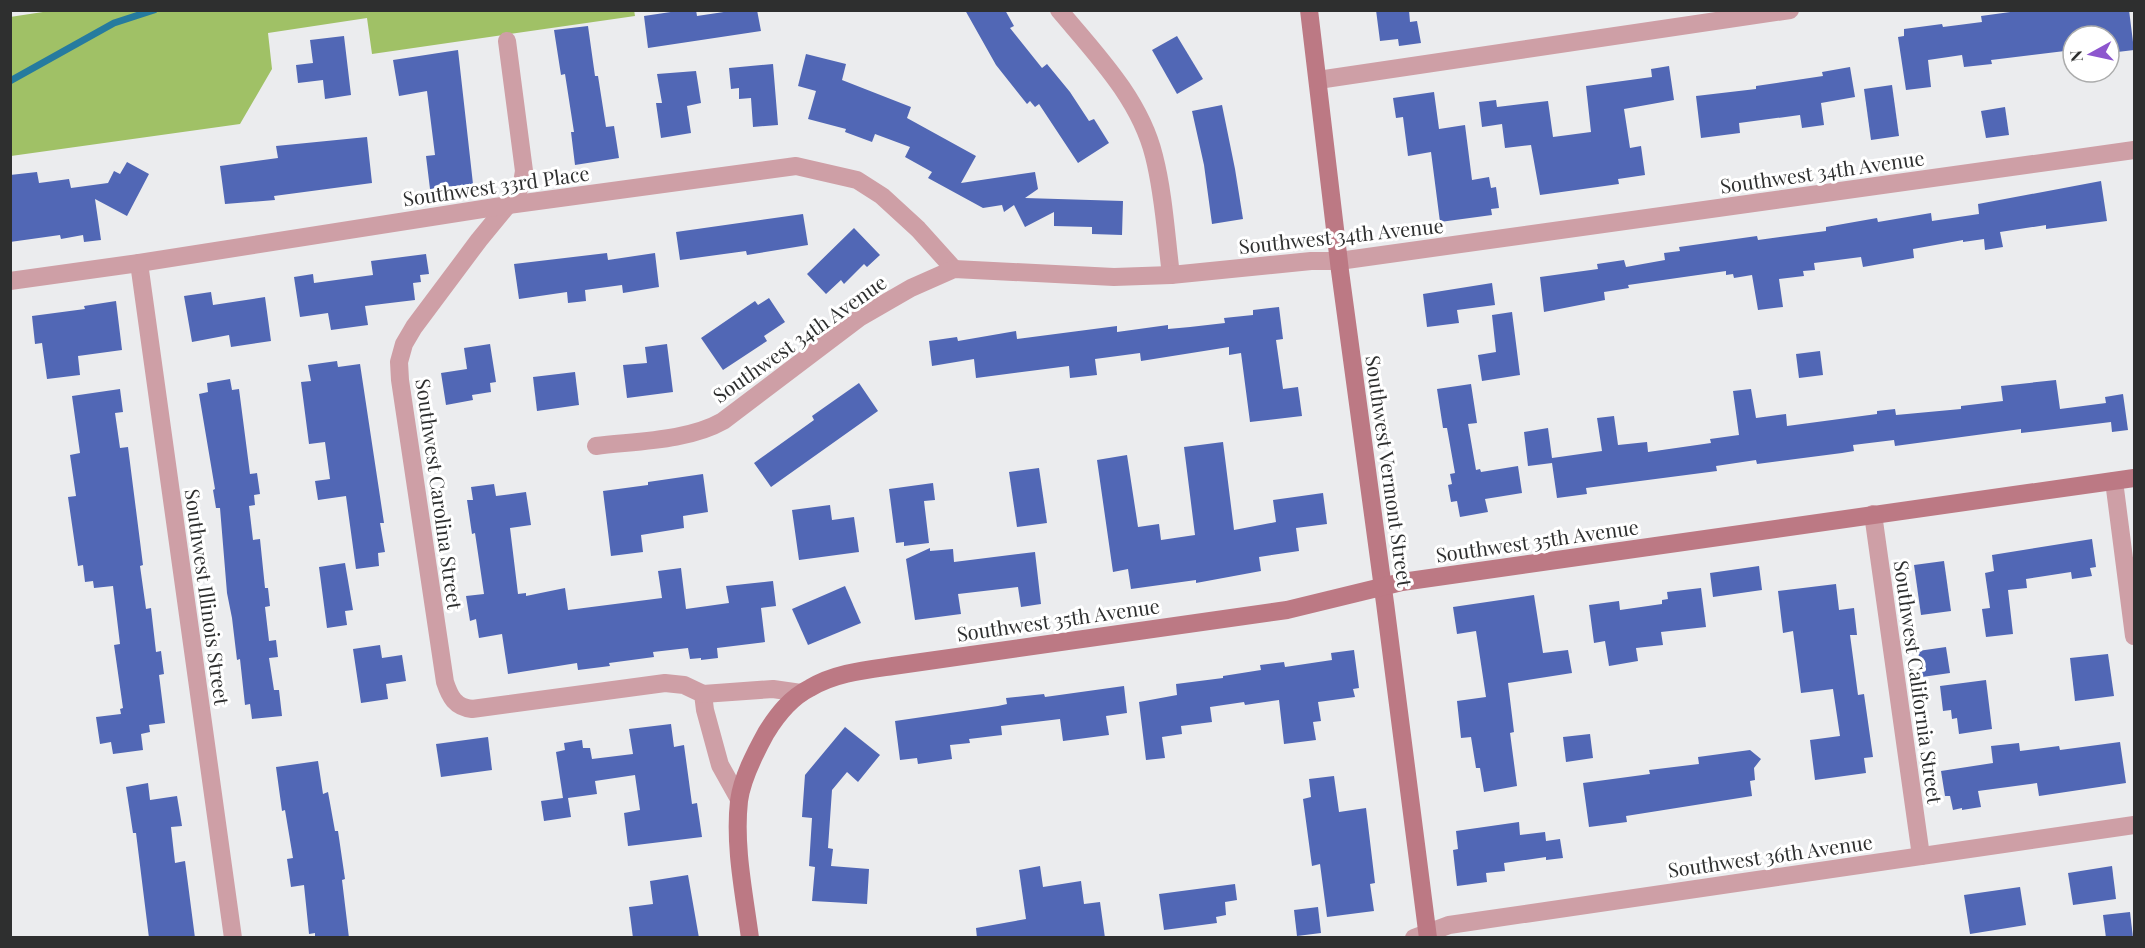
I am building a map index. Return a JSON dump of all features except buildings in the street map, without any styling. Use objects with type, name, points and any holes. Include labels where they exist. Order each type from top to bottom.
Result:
[{"type":"street","points":[[1059,10],[1107,67],[1125,92],[1142,123],[1154,154],[1171,275]]},
{"type":"street","name":"Southwest Vermont Street","points":[[1308,10],[1383,587],[1423,936]]},
{"type":"street","points":[[1318,81],[1790,10]]},
{"type":"street","name":"Southwest Carolina Street","points":[[507,41],[524,171],[522,183],[508,205],[414,327],[404,344],[399,362],[445,682],[449,695],[455,703],[462,708],[472,709],[665,683],[684,685],[703,694]]},
{"type":"street","name":"Southwest 34th Avenue","points":[[596,446],[690,434],[708,429],[723,421],[859,318],[911,288],[954,269],[1114,277],[1171,275],[1311,261],[1339,261],[2134,150]]},
{"type":"street","name":"Southwest 33rd Place","points":[[10,281],[140,263],[508,205],[796,166],[857,180],[882,196],[918,229],[954,269]]},
{"type":"street","name":"Southwest Illinois Street","points":[[140,263],[233,938]]},
{"type":"street","name":"Southwest 35th Avenue","points":[[750,938],[738,826],[739,799],[752,761],[785,706],[801,693],[835,677],[855,672],[1287,610],[1402,582],[2134,478]]},
{"type":"street","points":[[2114,481],[2134,636]]},
{"type":"street","name":"Southwest California Street","points":[[1873,514],[1921,856]]},
{"type":"street","points":[[739,799],[720,765],[703,694],[773,689],[801,693]]},
{"type":"street","name":"Southwest 36th Avenue","points":[[1423,936],[1449,925],[2134,825]]},
{"type":"green space","points":[[56,10],[634,10],[635,16],[372,54],[367,18],[268,33],[272,69],[240,124],[11,156],[10,17]]},
{"type":"waterway","points":[[10,81],[114,23],[154,10]]}]
